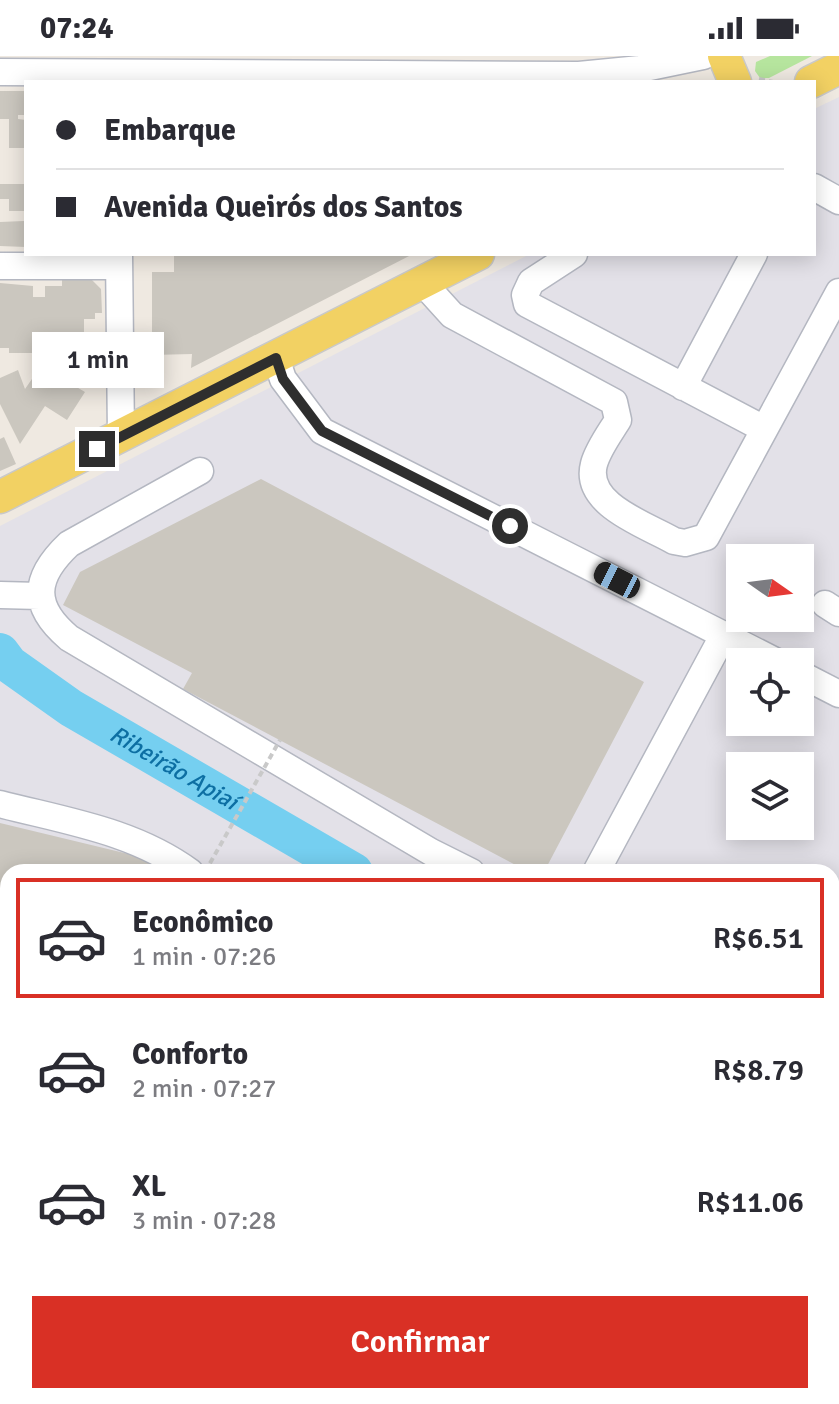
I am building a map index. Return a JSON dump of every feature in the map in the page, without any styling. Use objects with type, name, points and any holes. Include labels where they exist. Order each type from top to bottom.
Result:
[{"type":"main road","points":[[724,56],[734,80]]},
{"type":"main road","points":[[815,80],[839,68]]},
{"type":"main road","points":[[0,497],[474,256]]},
{"type":"street","points":[[0,72],[532,66],[610,73],[703,56]]},
{"type":"street","points":[[816,188],[839,201]]},
{"type":"street","points":[[571,256],[531,282],[525,295],[527,304],[764,429]]},
{"type":"street","points":[[683,387],[753,256]]},
{"type":"street","points":[[0,266],[119,260],[121,437]]},
{"type":"street","points":[[423,283],[452,315],[614,402],[618,420],[594,461],[594,485],[609,504],[674,541],[695,542],[706,537],[839,292]]},
{"type":"street","points":[[276,358],[283,379],[322,431],[750,648]]},
{"type":"street","points":[[200,471],[69,544],[54,558],[40,596],[44,612],[69,638],[455,864]]},
{"type":"street","points":[[0,595],[40,596]]},
{"type":"street","points":[[600,864],[724,634]]},
{"type":"street","points":[[814,681],[839,694]]},
{"type":"street","points":[[0,804],[132,838],[179,864]]},
{"type":"path","points":[[210,864],[280,740]]},
{"type":"shaded area","points":[[839,97],[839,864],[0,864],[0,526],[526,256],[816,256],[816,108]]},
{"type":"green space","points":[[770,56],[812,56],[769,78],[760,78],[755,71],[756,62]]},
{"type":"building","points":[[0,91],[24,91],[24,115],[18,115],[18,119],[24,120],[24,148],[9,148],[9,119],[0,119]]},
{"type":"building","points":[[0,184],[24,184],[24,211],[9,211],[9,199],[0,199]]},
{"type":"building","points":[[24,221],[24,247],[0,246],[0,222]]},
{"type":"building","points":[[174,256],[409,256],[191,368],[192,354],[152,355],[152,272],[174,272]]},
{"type":"building","points":[[62,279],[92,280],[101,289],[102,313],[95,313],[95,319],[84,319],[84,344],[73,343],[73,353],[9,353],[9,348],[0,348],[0,283],[33,286],[33,297],[45,297],[45,286],[62,286]]},
{"type":"building","points":[[41,366],[85,392],[67,420],[45,406],[20,444],[0,404],[0,378],[18,370],[25,389]]},
{"type":"building","points":[[4,437],[16,464],[0,471],[0,439]]},
{"type":"building","points":[[261,479],[644,682],[548,864],[514,864],[183,689],[192,673],[63,605],[80,572]]},
{"type":"building","points":[[0,823],[170,864],[0,864]]},
{"type":"waterway","name":"Ribeirão Apiaí","points":[[0,652],[9,664],[71,708],[340,864]]},
{"type":"route","points":[[97,449],[276,358],[283,379],[322,431],[510,526]]}]
